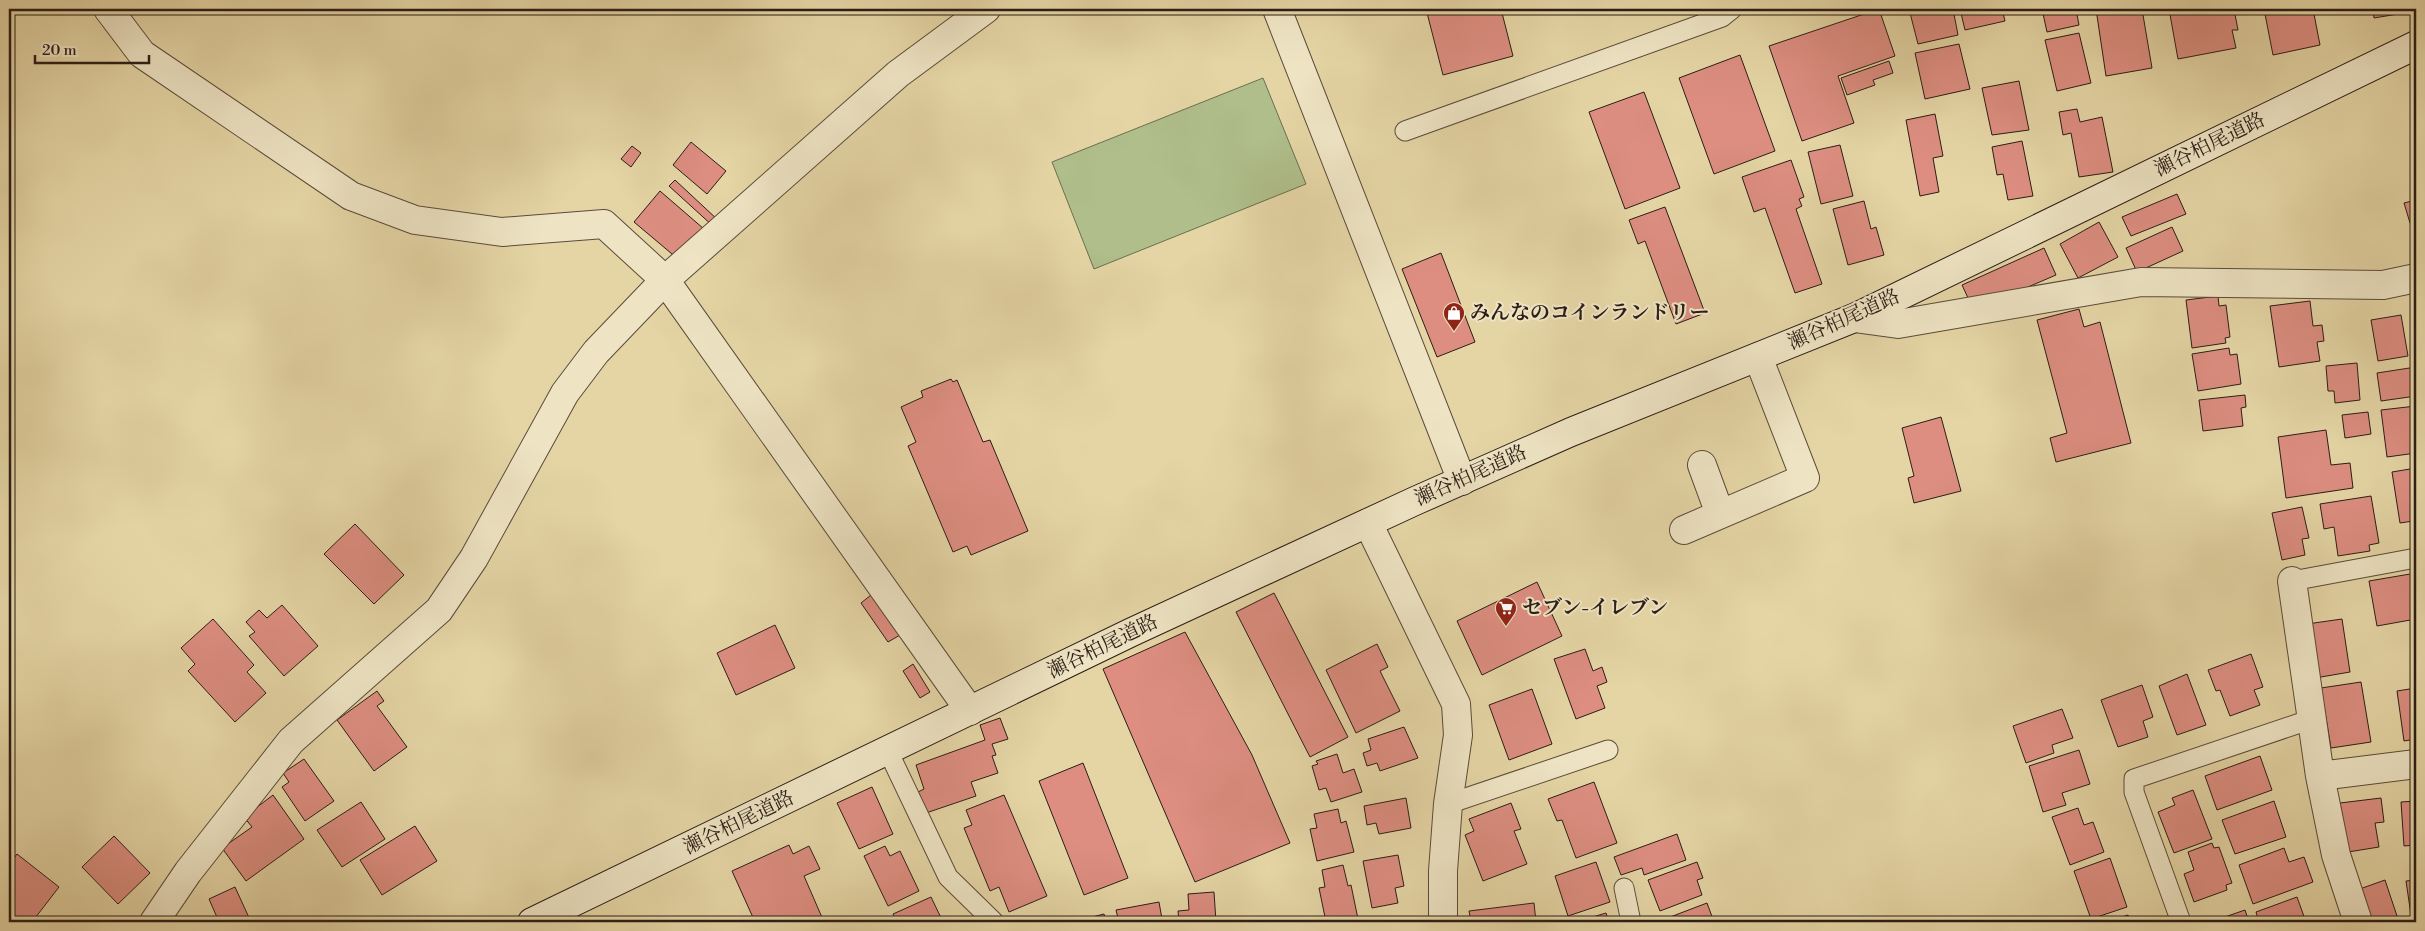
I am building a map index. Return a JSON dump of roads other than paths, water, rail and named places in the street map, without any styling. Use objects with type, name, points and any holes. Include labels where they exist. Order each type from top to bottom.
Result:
[{"type":"street","points":[[108,9],[142,54],[351,196],[415,220],[502,232],[604,224],[665,280],[970,711]]},
{"type":"street","points":[[154,922],[188,872],[291,741],[439,610],[474,558],[565,393],[596,352],[665,280],[898,74],[986,9]]},
{"type":"street","points":[[1277,9],[1462,481]]},
{"type":"street","name":"瀬谷柏尾道路","points":[[532,922],[888,752],[1132,632],[1368,523],[1570,432],[1854,318],[2416,45]]},
{"type":"street","points":[[1854,318],[1898,324],[2141,282],[2383,285],[2416,278]]},
{"type":"street","points":[[1684,530],[1805,478],[1758,357]]},
{"type":"street","points":[[1702,465],[1720,514]]},
{"type":"street","points":[[1368,523],[1456,704],[1458,735],[1448,804],[1443,871],[1443,922]]},
{"type":"street","points":[[2292,581],[2320,776],[2336,854],[2358,922]]},
{"type":"street","points":[[2320,776],[2416,764]]},
{"type":"lane","points":[[1406,131],[1722,17],[1732,9]]},
{"type":"lane","points":[[2292,581],[2416,558]]},
{"type":"lane","points":[[2181,922],[2134,792],[2134,779],[2312,719]]},
{"type":"lane","points":[[1448,804],[1608,750]]},
{"type":"lane","points":[[888,752],[948,877],[994,922]]},
{"type":"lane","points":[[1624,888],[1631,922]]},
{"type":"place","name":"みんなのコインランドリー","points":[[1454,332]]},
{"type":"place","name":"セブン-イレブン","points":[[1506,627]]}]
